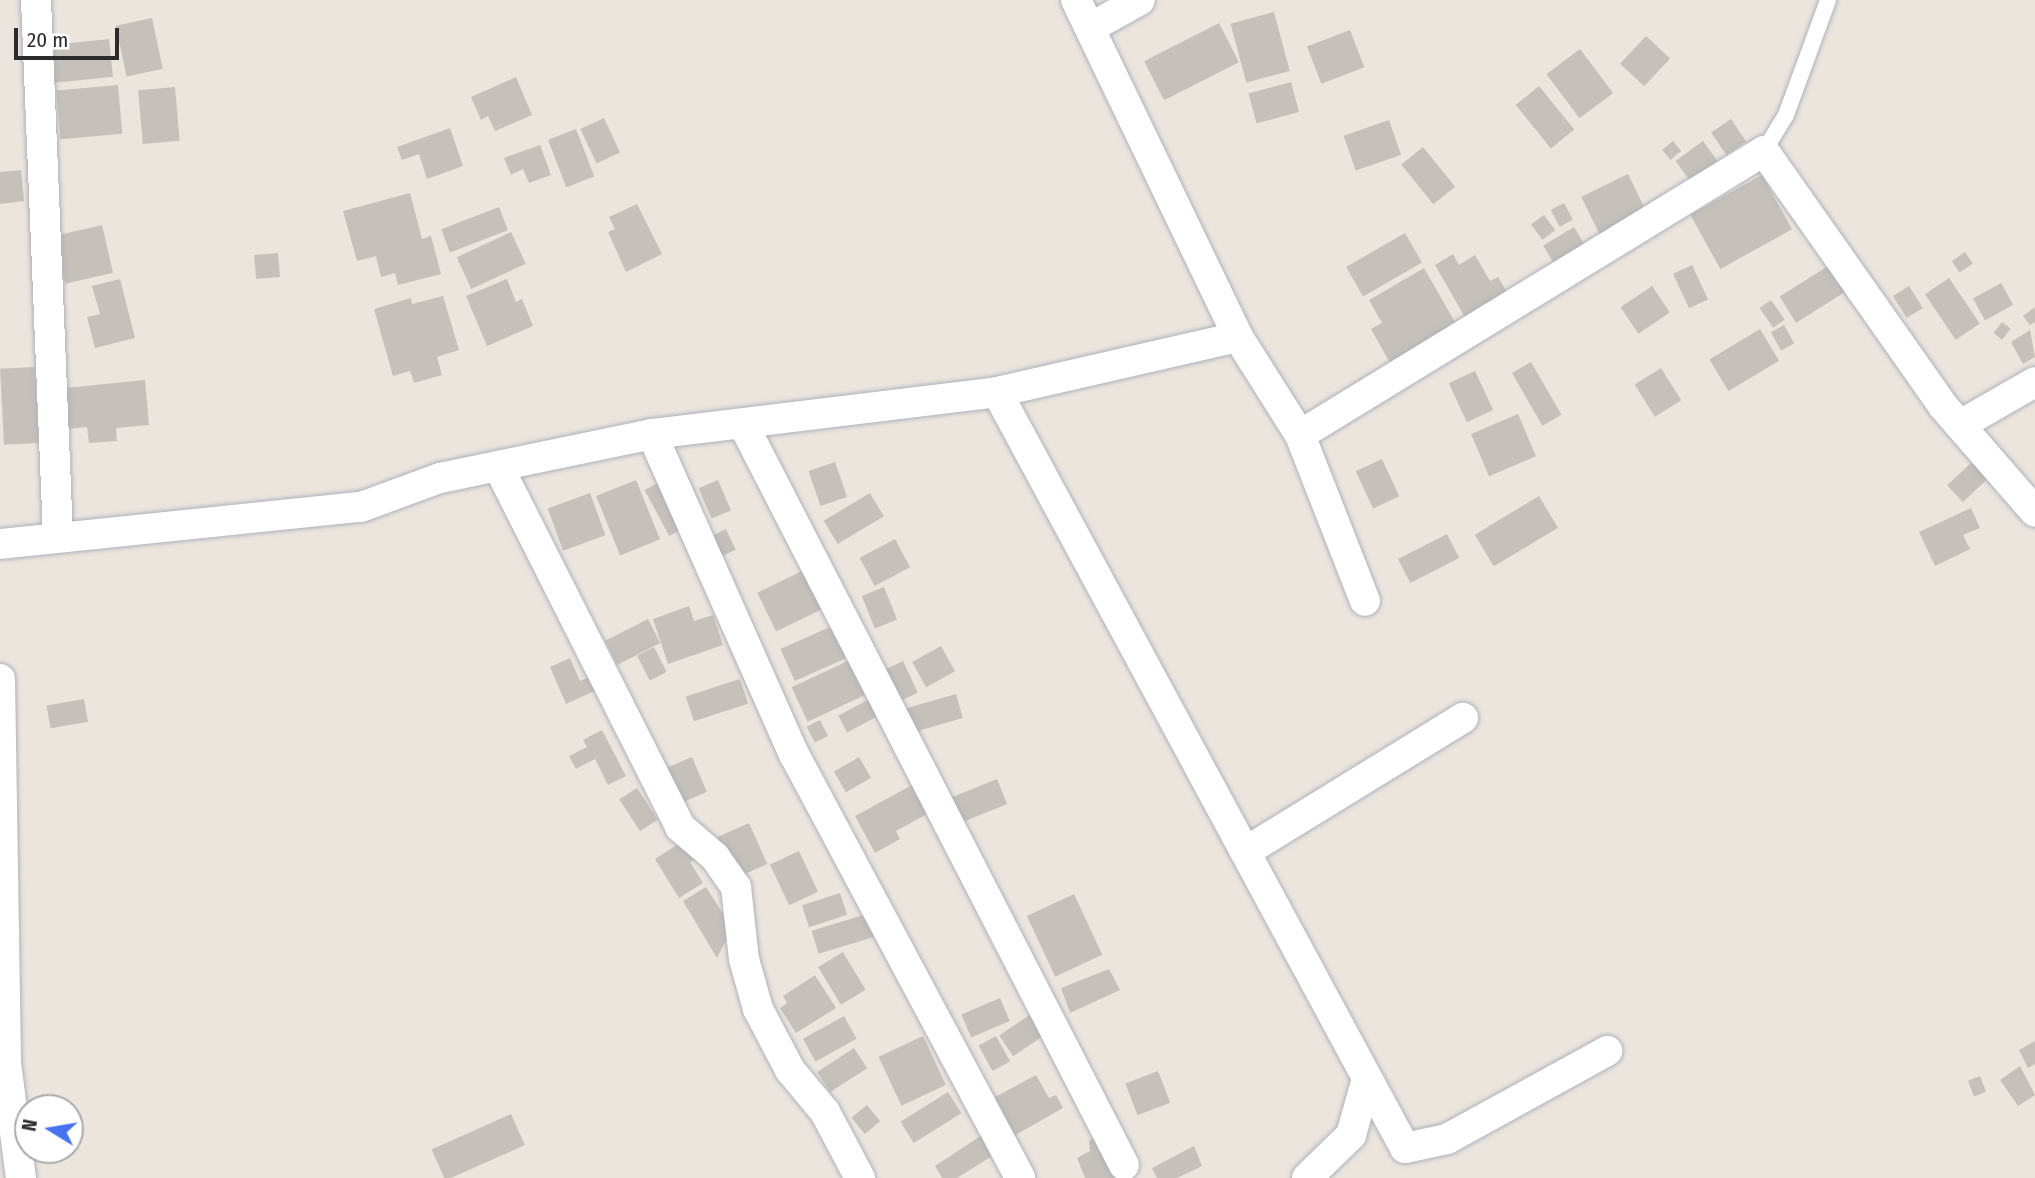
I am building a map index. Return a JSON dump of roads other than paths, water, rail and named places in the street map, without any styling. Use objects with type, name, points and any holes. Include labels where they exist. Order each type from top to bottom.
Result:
[{"type":"street","points":[[36,0],[58,536]]},
{"type":"street","points":[[1076,0],[1238,337],[1300,435],[1365,601]]},
{"type":"street","points":[[1090,28],[1140,0]]},
{"type":"street","points":[[1300,435],[1764,151],[1960,425],[2035,512]]},
{"type":"street","points":[[0,544],[361,507],[440,478],[652,434],[997,392],[1238,337]]},
{"type":"street","points":[[1960,425],[2035,382]]},
{"type":"street","points":[[997,392],[1405,1148],[1447,1139],[1607,1051]]},
{"type":"street","points":[[743,424],[1124,1165]]},
{"type":"street","points":[[652,434],[795,757],[1020,1178]]},
{"type":"street","points":[[498,466],[680,827],[715,857],[736,887],[744,959],[758,1009],[790,1069],[825,1112],[860,1178]]},
{"type":"street","points":[[0,679],[3,1040],[21,1178]]},
{"type":"street","points":[[1245,852],[1463,718]]},
{"type":"street","points":[[1307,1178],[1351,1135],[1367,1079]]},
{"type":"lane","points":[[1764,151],[1786,115],[1828,0]]}]
